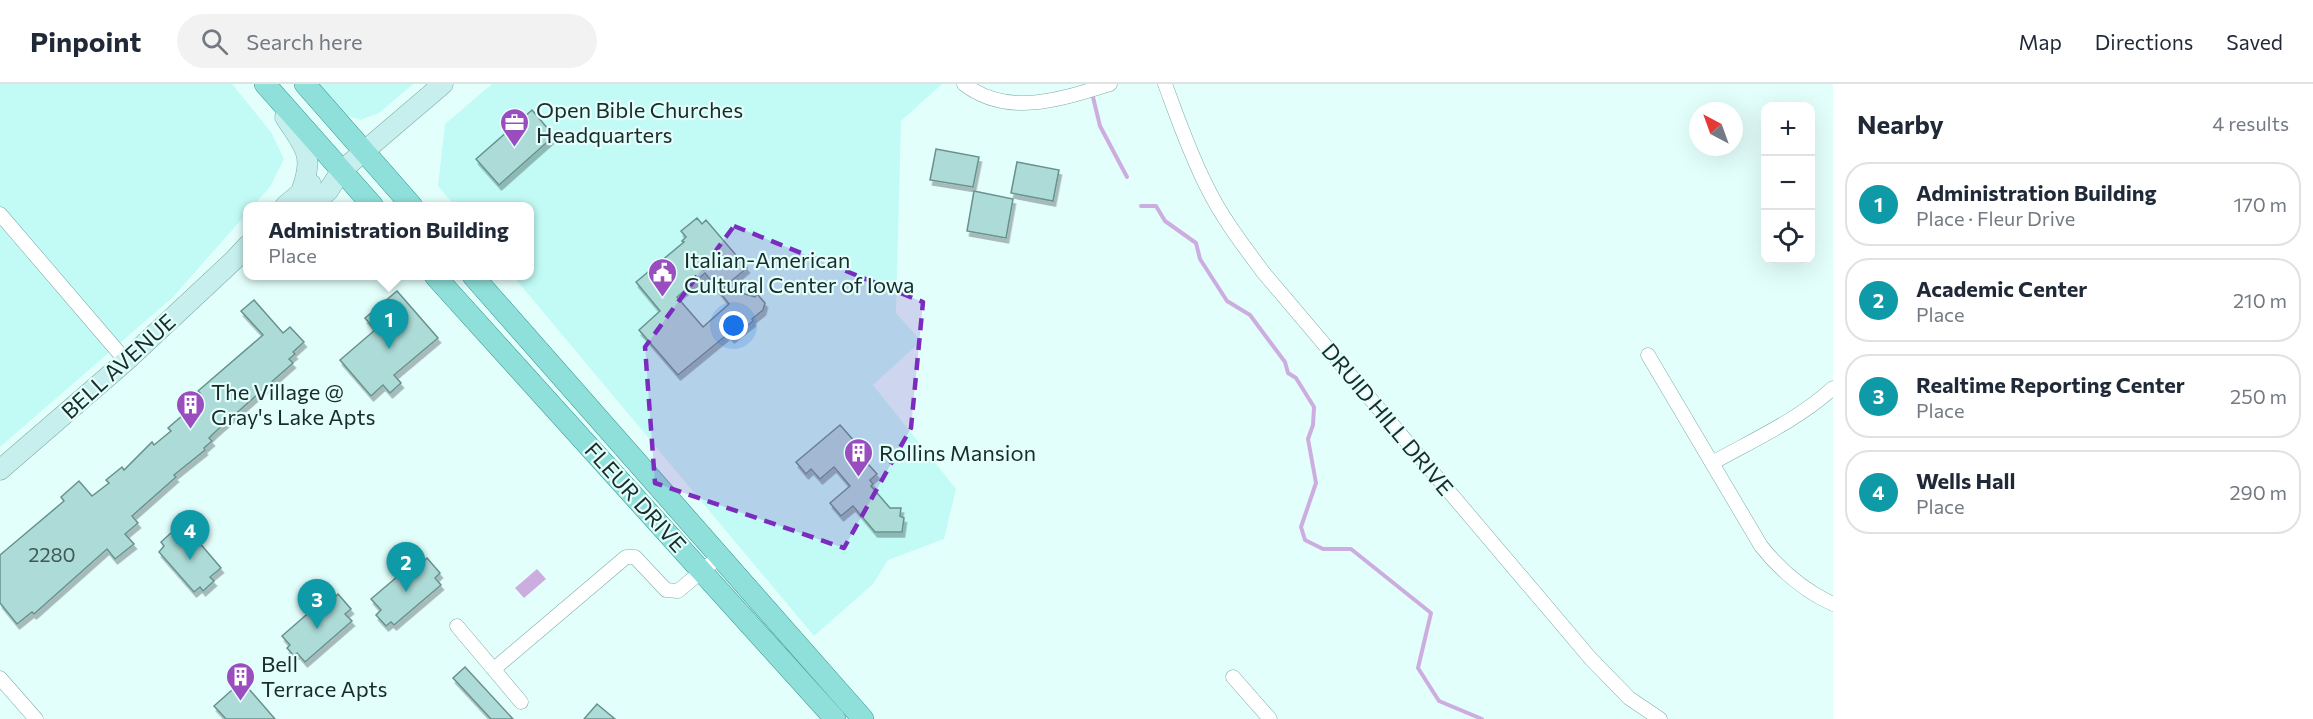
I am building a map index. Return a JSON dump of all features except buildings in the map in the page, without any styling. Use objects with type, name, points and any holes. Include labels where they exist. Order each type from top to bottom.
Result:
[{"type":"main road","points":[[264,84],[369,202]]},
{"type":"main road","points":[[305,84],[408,202]]},
{"type":"main road","name":"FLEUR DRIVE","points":[[439,280],[835,719]]},
{"type":"main road","name":"FLEUR DRIVE","points":[[477,280],[863,719]]},
{"type":"street","points":[[264,84],[305,148],[308,159],[306,199],[328,191],[341,171],[443,84]]},
{"type":"street","points":[[964,84],[985,98],[1012,104],[1032,104],[1110,84]]},
{"type":"street","name":"DRUID HILL DRIVE","points":[[1166,84],[1187,143],[1208,189],[1233,232],[1263,272],[1603,672],[1629,698],[1660,719]]},
{"type":"street","points":[[0,214],[126,361]]},
{"type":"street","name":"BELL AVENUE","points":[[0,470],[126,361],[241,256]]},
{"type":"street","points":[[1648,355],[1761,546],[1773,561],[1800,586],[1833,604]]},
{"type":"street","points":[[1712,463],[1797,416],[1816,404],[1833,388]]},
{"type":"street","points":[[494,669],[626,557],[634,557],[666,590],[678,591],[720,556]]},
{"type":"street","points":[[457,626],[521,702]]},
{"type":"street","points":[[1233,677],[1270,719]]},
{"type":"street","points":[[0,678],[36,719]]},
{"type":"highlighted area","points":[[734,226],[923,302],[911,428],[844,548],[655,483],[645,347]]},
{"type":"shaded area","points":[[0,84],[232,84],[271,132],[284,159],[270,187],[257,202],[243,202],[243,218],[173,297],[0,447]]},
{"type":"shaded area","points":[[305,84],[413,84],[379,113],[360,120],[342,114]]},
{"type":"shaded area","points":[[492,84],[942,84],[901,121],[896,313],[921,341],[873,385],[956,489],[944,539],[888,560],[873,584],[814,636],[516,280],[534,280],[534,202],[452,202],[438,186],[445,124]]},
{"type":"shaded area","points":[[537,569],[546,579],[524,598],[515,588]]},
{"type":"waterway","points":[[1092,93],[1100,126],[1127,177]]},
{"type":"waterway","points":[[1141,206],[1156,206],[1165,221],[1196,243],[1200,259],[1227,301],[1250,315],[1285,362],[1288,373],[1296,378],[1314,407],[1313,425],[1308,439],[1316,483],[1301,527],[1305,540],[1323,549],[1351,549],[1431,613],[1418,668],[1439,701],[1482,719]]},
{"type":"place","name":"Open Bible Churches Headquarters","points":[[515,148]]},
{"type":"place","name":"Italian-American Cultural Center of Iowa","points":[[663,298]]},
{"type":"place","name":"Administration Building","points":[[389,349]]},
{"type":"place","name":"The Village @ Gray's Lake Apts","points":[[190,430]]},
{"type":"place","name":"Rollins Mansion","points":[[858,478]]},
{"type":"place","name":"Wells Hall","points":[[190,560]]},
{"type":"place","name":"Academic Center","points":[[406,592]]},
{"type":"place","name":"Realtime Reporting Center","points":[[317,629]]},
{"type":"place","name":"Bell Terrace Apts","points":[[240,702]]}]
